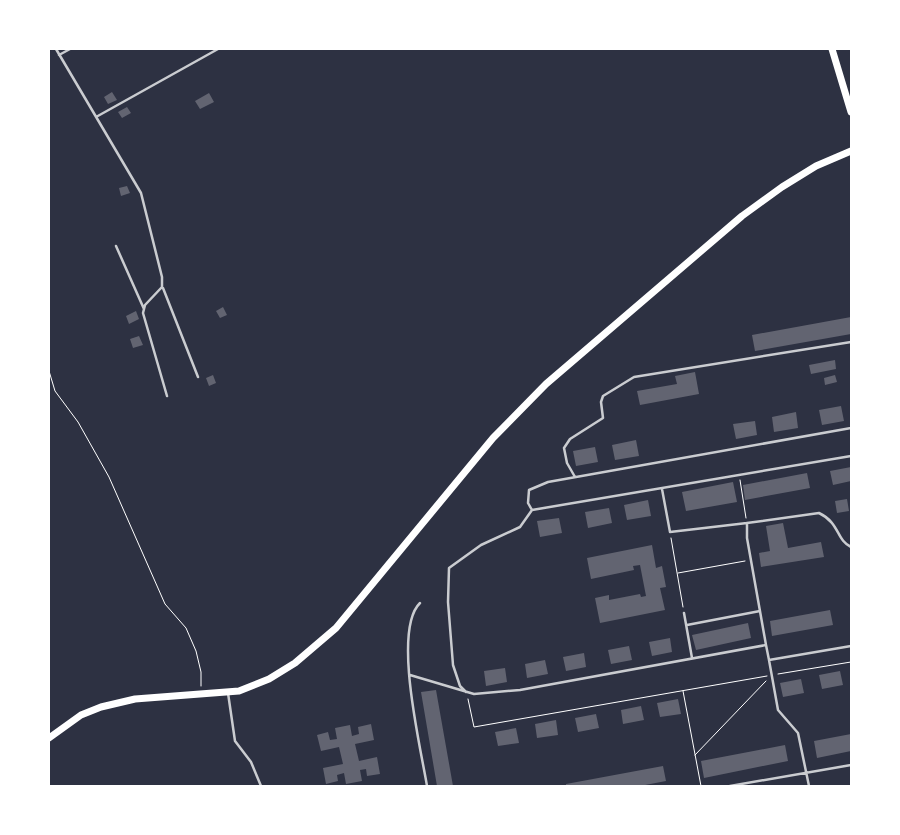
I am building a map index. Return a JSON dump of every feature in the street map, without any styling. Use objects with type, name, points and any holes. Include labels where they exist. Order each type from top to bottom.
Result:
[{"type":"main road","points":[[832,49],[851,112]]},
{"type":"main road","points":[[49,738],[81,715],[101,707],[135,698],[200,692],[239,691],[269,679],[295,663],[316,647],[379,577],[493,438],[546,384],[681,266],[742,216],[782,187],[816,166],[851,151]]},
{"type":"lane","points":[[56,49],[141,193],[162,277],[162,287],[198,377]]},
{"type":"lane","points":[[59,55],[70,49]]},
{"type":"lane","points":[[96,117],[218,49]]},
{"type":"lane","points":[[116,246],[144,309],[146,330],[167,396]]},
{"type":"lane","points":[[144,309],[162,287]]},
{"type":"lane","points":[[575,477],[567,463],[564,448],[570,439],[603,418],[601,402],[603,396],[634,377],[851,342]]},
{"type":"lane","points":[[532,510],[528,504],[527,496],[532,487],[575,477],[851,428]]},
{"type":"lane","points":[[466,692],[460,686],[453,665],[448,602],[450,568],[481,545],[520,527],[532,510],[851,456]]},
{"type":"lane","points":[[662,489],[670,532],[695,527],[747,523],[819,513],[836,525],[842,539],[851,547]]},
{"type":"lane","points":[[747,523],[751,560],[778,710],[798,734],[808,786]]},
{"type":"lane","points":[[420,603],[414,608],[409,626],[410,689],[427,786]]},
{"type":"lane","points":[[686,625],[760,611]]},
{"type":"lane","points":[[684,612],[692,658]]},
{"type":"lane","points":[[410,676],[474,694],[520,690],[766,645]]},
{"type":"lane","points":[[769,660],[851,646]]},
{"type":"lane","points":[[228,692],[235,740],[251,762],[261,786]]},
{"type":"lane","points":[[730,786],[851,765]]},
{"type":"lane","points":[[768,780],[769,786]]},
{"type":"path","points":[[49,371],[55,390],[78,422],[109,477],[165,604],[186,628],[196,651],[201,672],[200,692]]},
{"type":"path","points":[[739,474],[747,523]]},
{"type":"path","points":[[670,532],[684,612]]},
{"type":"path","points":[[677,573],[751,560]]},
{"type":"path","points":[[466,692],[474,727],[851,662]]},
{"type":"path","points":[[695,754],[772,675]]},
{"type":"path","points":[[683,690],[702,786]]},
{"type":"building","points":[[112,92],[117,100],[108,104],[104,97]]},
{"type":"building","points":[[209,93],[214,102],[200,109],[195,101]]},
{"type":"building","points":[[127,107],[131,113],[122,118],[118,112]]},
{"type":"building","points":[[127,186],[130,193],[121,196],[119,188]]},
{"type":"building","points":[[223,307],[227,315],[220,318],[216,311]]},
{"type":"building","points":[[136,311],[139,319],[129,324],[126,316]]},
{"type":"building","points":[[851,317],[851,334],[755,351],[752,335]]},
{"type":"building","points":[[139,336],[143,345],[133,348],[130,339]]},
{"type":"building","points":[[835,360],[836,369],[811,374],[809,365]]},
{"type":"building","points":[[695,372],[699,394],[640,405],[637,391],[677,384],[675,376]]},
{"type":"building","points":[[213,375],[216,383],[209,386],[206,378]]},
{"type":"building","points":[[835,375],[837,382],[825,385],[824,378]]},
{"type":"building","points":[[841,406],[844,421],[822,425],[819,410]]},
{"type":"building","points":[[796,412],[798,428],[774,432],[772,417]]},
{"type":"building","points":[[755,421],[757,435],[736,439],[733,424]]},
{"type":"building","points":[[636,440],[639,456],[615,460],[612,445]]},
{"type":"building","points":[[595,447],[598,462],[576,466],[573,451]]},
{"type":"building","points":[[851,467],[851,481],[833,485],[830,471]]},
{"type":"building","points":[[807,473],[810,488],[745,500],[743,485]]},
{"type":"building","points":[[733,482],[737,502],[686,511],[682,492]]},
{"type":"building","points":[[847,499],[849,511],[837,513],[835,501]]},
{"type":"building","points":[[648,500],[651,516],[627,520],[624,505]]},
{"type":"building","points":[[609,508],[612,523],[588,528],[585,512]]},
{"type":"building","points":[[559,518],[562,533],[540,537],[537,521]]},
{"type":"building","points":[[783,523],[788,548],[821,542],[824,557],[761,567],[759,553],[770,551],[766,526]]},
{"type":"building","points":[[652,545],[656,568],[662,566],[666,587],[660,588],[665,610],[600,623],[595,598],[609,595],[609,600],[640,594],[641,597],[646,596],[640,565],[633,566],[634,570],[591,579],[587,558]]},
{"type":"building","points":[[830,610],[833,625],[772,636],[770,621]]},
{"type":"building","points":[[748,623],[751,638],[696,650],[692,635]]},
{"type":"building","points":[[670,638],[672,652],[652,656],[649,642]]},
{"type":"building","points":[[629,646],[632,660],[611,664],[608,650]]},
{"type":"building","points":[[584,653],[586,667],[566,671],[563,657]]},
{"type":"building","points":[[545,660],[548,674],[527,678],[525,664]]},
{"type":"building","points":[[505,668],[507,682],[486,686],[484,671]]},
{"type":"building","points":[[840,671],[843,685],[822,689],[819,675]]},
{"type":"building","points":[[801,679],[804,693],[783,697],[780,683]]},
{"type":"building","points":[[436,690],[453,786],[437,786],[421,692]]},
{"type":"building","points":[[678,699],[681,714],[660,717],[657,703]]},
{"type":"building","points":[[641,706],[644,720],[623,724],[621,710]]},
{"type":"building","points":[[596,714],[599,728],[578,732],[575,718]]},
{"type":"building","points":[[556,720],[558,735],[537,738],[535,724]]},
{"type":"building","points":[[371,724],[374,740],[355,744],[359,761],[377,757],[380,774],[367,776],[366,769],[360,770],[362,781],[346,784],[344,773],[337,775],[338,781],[326,784],[323,768],[343,764],[339,747],[321,751],[317,735],[328,732],[330,740],[337,739],[335,728],[350,725],[352,736],[359,734],[358,727]]},
{"type":"building","points":[[516,728],[519,743],[498,746],[495,732]]},
{"type":"building","points":[[851,734],[851,751],[817,758],[814,741]]},
{"type":"building","points":[[785,745],[788,761],[704,778],[701,761]]},
{"type":"building","points":[[663,766],[666,781],[640,786],[566,786],[566,784]]}]
